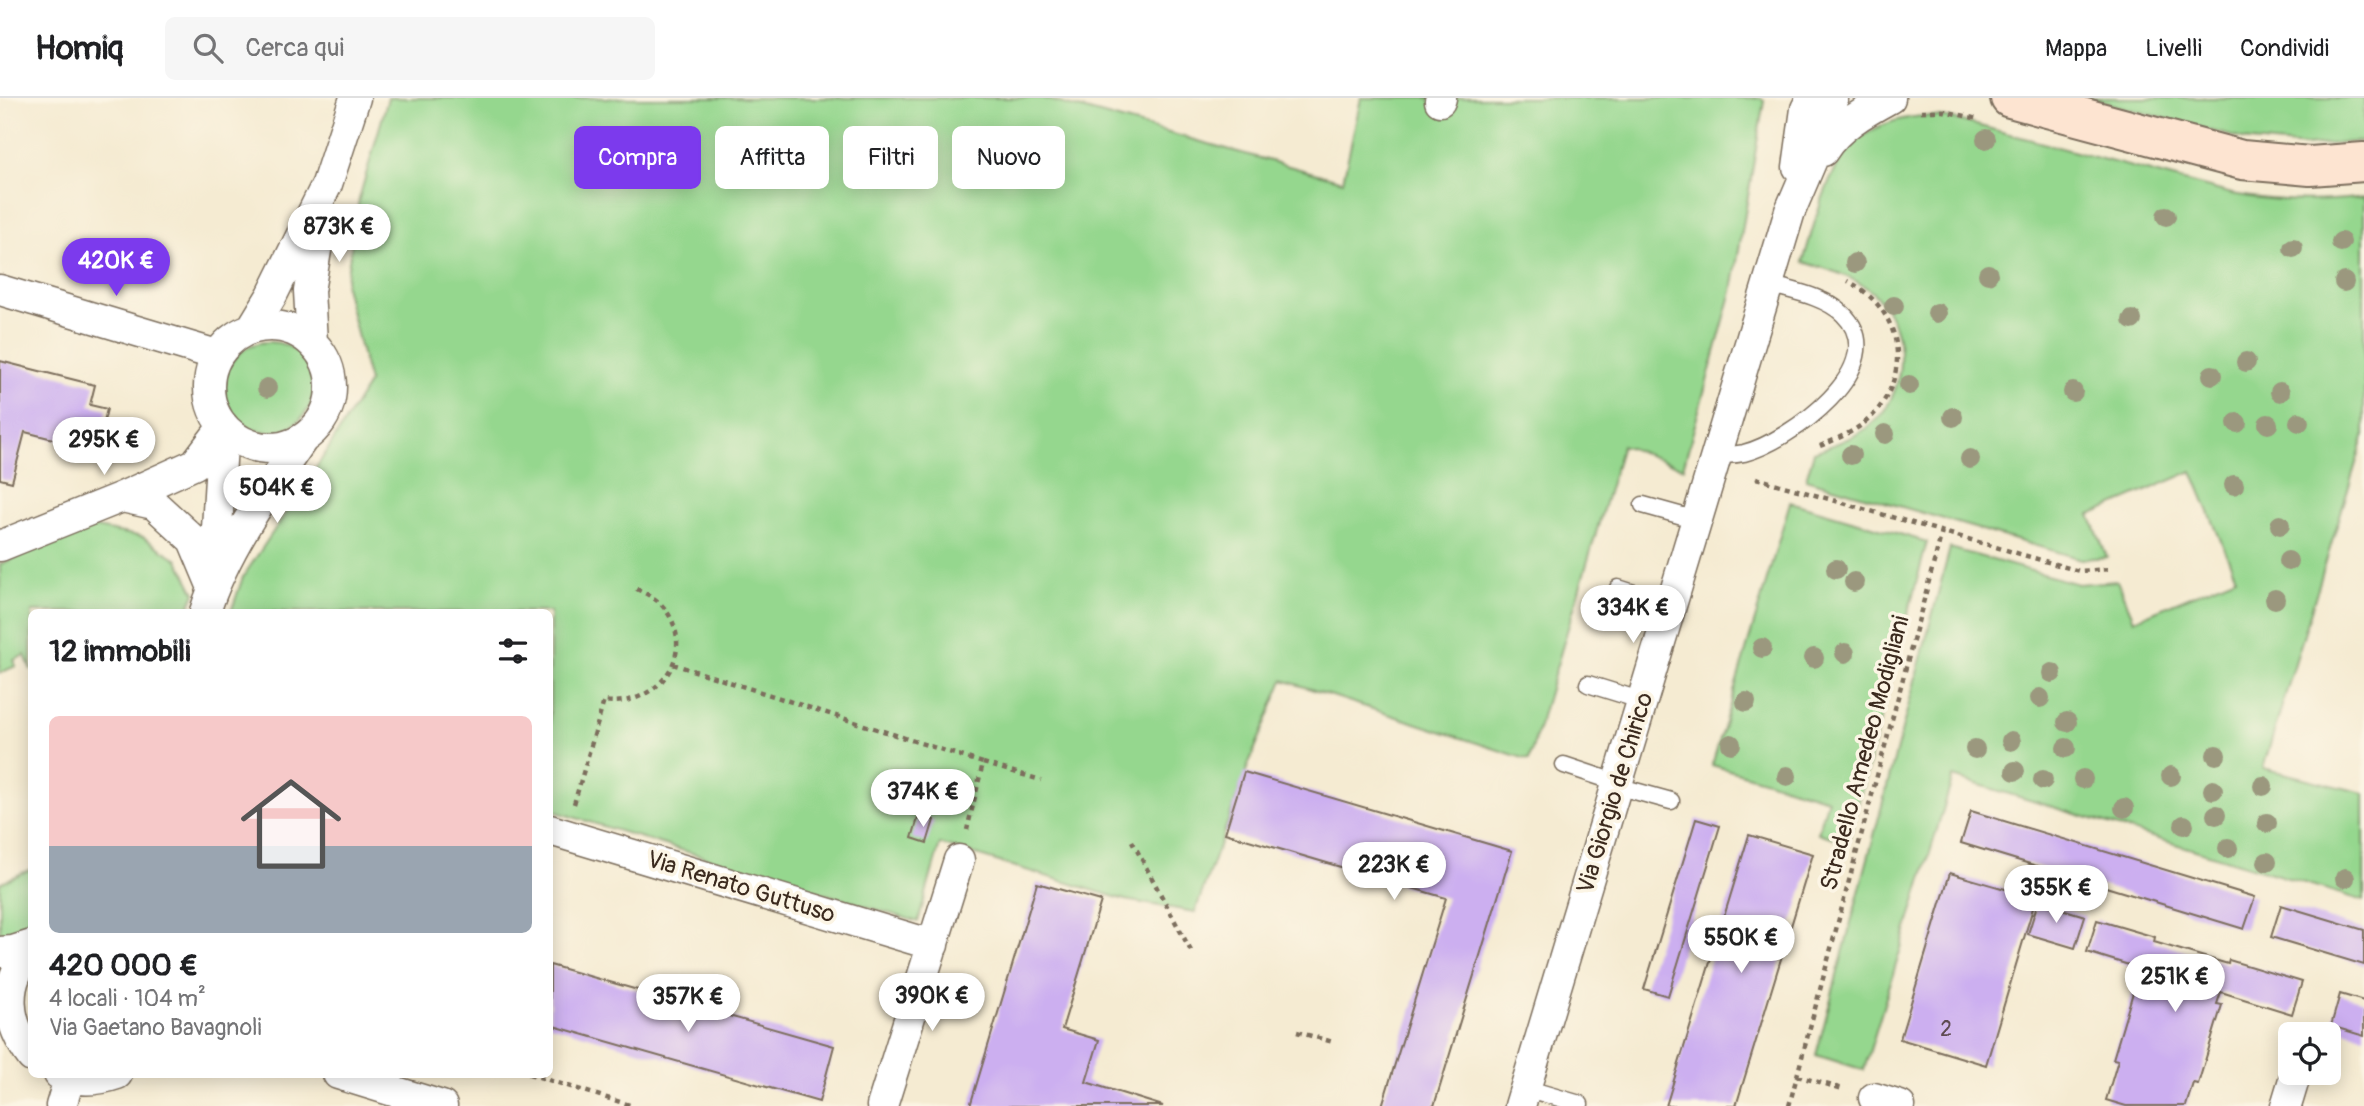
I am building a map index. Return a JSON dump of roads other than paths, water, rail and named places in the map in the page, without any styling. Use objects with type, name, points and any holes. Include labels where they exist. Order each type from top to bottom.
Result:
[{"type":"street","points":[[252,328],[272,295],[327,184],[355,98]]},
{"type":"street","name":"Via Giorgio de Chirico","points":[[1790,98],[1798,136],[1794,199]]},
{"type":"street","points":[[1794,199],[1806,109],[1812,98]]},
{"type":"street","name":"Via Giorgio de Chirico","points":[[1523,1097],[1794,199],[1832,115],[1833,98]]},
{"type":"street","name":"Via Giorgio de Chirico","points":[[1794,199],[1828,143],[1862,113],[1900,105]]},
{"type":"street","points":[[1996,109],[2242,160],[2310,166],[2364,162]]},
{"type":"street","points":[[312,342],[309,292],[327,184]]},
{"type":"street","points":[[0,290],[217,355]]},
{"type":"street","points":[[209,599],[263,497],[302,440],[317,427],[327,412],[332,393],[331,374],[324,356],[299,332],[268,325],[252,328],[226,343],[211,369],[210,399],[223,427],[244,442],[269,449],[302,440]]},
{"type":"street","points":[[0,546],[122,497],[195,464],[223,427]]},
{"type":"street","points":[[209,599],[223,427]]},
{"type":"street","points":[[122,497],[154,504],[193,540],[209,599]]},
{"type":"street","name":"Via Renato Guttuso","points":[[557,832],[933,945]]},
{"type":"street","points":[[882,1106],[959,860]]},
{"type":"street","points":[[0,952],[28,946]]},
{"type":"street","points":[[28,955],[15,976],[6,1011],[18,1039],[28,1052]]},
{"type":"street","points":[[63,1086],[100,1078]]},
{"type":"street","points":[[351,1078],[442,1106]]},
{"type":"street","points":[[2286,1106],[2292,1085]]},
{"type":"lane","points":[[1717,454],[1749,451],[1781,436],[1811,417],[1837,393],[1853,361],[1856,351],[1854,331],[1843,314],[1826,303],[1768,284]]},
{"type":"lane","points":[[1643,505],[1697,520]]},
{"type":"lane","points":[[1618,588],[1671,605]]},
{"type":"lane","points":[[1588,684],[1643,701]]},
{"type":"lane","points":[[1564,765],[1671,801]]},
{"type":"lane","points":[[1523,1097],[1580,1104]]}]
